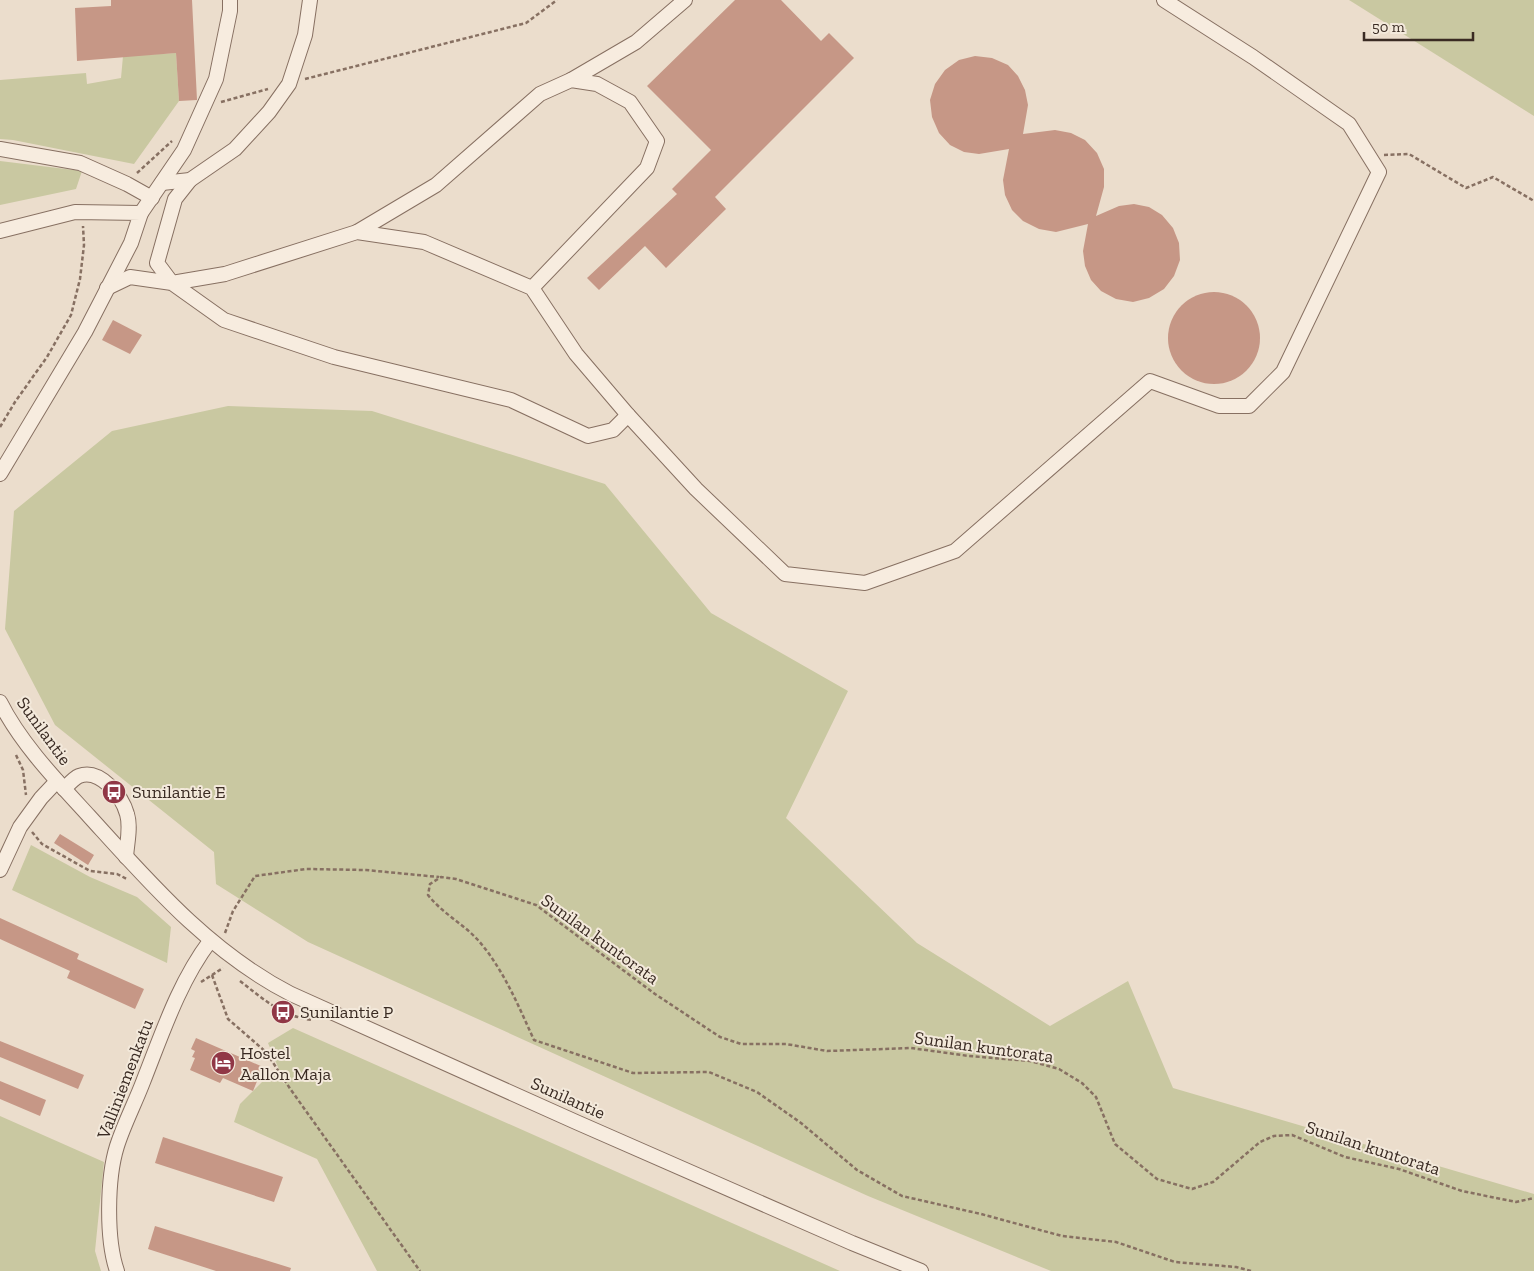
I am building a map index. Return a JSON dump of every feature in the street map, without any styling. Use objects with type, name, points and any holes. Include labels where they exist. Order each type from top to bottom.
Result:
[{"type":"street","points":[[0,474],[85,332],[131,243],[141,213],[184,150],[216,79],[230,11],[230,0]]},
{"type":"street","points":[[310,0],[305,34],[289,84],[269,112],[235,149],[190,180],[175,199],[157,263],[172,283],[224,320],[334,357],[511,400],[588,436],[613,430],[628,415]]},
{"type":"street","points":[[107,288],[130,277],[172,283],[224,274],[357,232],[436,185],[540,94],[571,80],[636,42],[685,0]]},
{"type":"street","points":[[357,232],[424,242],[532,288],[576,354],[628,415],[696,489],[785,574],[865,583],[956,551],[1150,381],[1219,406],[1249,406],[1283,372],[1379,172],[1349,124],[1254,57],[1164,0]]},
{"type":"street","points":[[532,288],[647,168],[657,141],[630,102],[598,84],[571,80]]},
{"type":"street","points":[[0,149],[80,163],[127,184],[152,198]]},
{"type":"street","points":[[162,183],[190,180]]},
{"type":"street","points":[[0,231],[76,212],[141,213]]},
{"type":"street","name":"Sunilantie","points":[[0,702],[13,725],[60,785],[126,857],[169,903],[215,945],[254,974],[291,994],[585,1126],[852,1243],[921,1271]]},
{"type":"street","points":[[0,870],[20,827],[29,814],[60,785],[79,776],[93,775],[107,784],[121,800],[127,814],[129,827],[126,857]]},
{"type":"street","name":"Valliniemenkatu","points":[[117,1271],[109,1228],[109,1206],[117,1147],[171,1013],[201,952],[215,945]]},
{"type":"path","points":[[1369,156],[1409,154],[1466,188],[1493,177],[1534,201]]},
{"type":"path","points":[[13,750],[23,770],[29,814],[29,829],[42,844],[90,871],[118,874],[130,881]]},
{"type":"path","name":"Sunilan kuntorata","points":[[215,945],[255,876],[306,869],[366,870],[456,879],[536,905],[655,994],[720,1037],[741,1044],[786,1044],[827,1051],[911,1048],[1030,1062],[1059,1069],[1082,1083],[1096,1097],[1115,1144],[1157,1179],[1192,1190],[1213,1182],[1260,1142],[1274,1136],[1292,1136],[1345,1156],[1399,1170],[1462,1190],[1516,1202],[1534,1198]]},
{"type":"path","points":[[441,877],[430,884],[428,896],[436,907],[476,938],[500,971],[534,1040],[633,1073],[709,1072],[757,1092],[801,1123],[857,1170],[902,1196],[981,1214],[1062,1236],[1116,1242],[1175,1262],[1251,1271]]},
{"type":"path","points":[[199,982],[223,968]]},
{"type":"path","points":[[212,975],[228,1019],[266,1052],[420,1271]]},
{"type":"green space","points":[[1349,0],[1534,0],[1534,116]]},
{"type":"green space","points":[[176,53],[179,101],[134,164],[0,139],[0,80],[86,73],[87,84],[121,78],[123,56]]},
{"type":"green space","points":[[0,161],[82,171],[76,189],[0,205]]},
{"type":"green space","points":[[228,406],[372,411],[605,484],[711,613],[848,691],[786,818],[917,943],[1050,1026],[1128,981],[1173,1088],[1534,1194],[1534,1271],[1051,1271],[868,1196],[308,942],[216,884],[214,852],[55,725],[5,629],[14,511],[112,431]]},
{"type":"green space","points":[[31,845],[90,877],[137,897],[171,927],[167,963],[12,890]]},
{"type":"green space","points":[[293,1028],[840,1271],[377,1271],[317,1159],[234,1122],[240,1104],[271,1073],[285,1084],[268,1043]]},
{"type":"green space","points":[[0,1116],[104,1162],[95,1251],[101,1271],[0,1271]]},
{"type":"building","points":[[111,0],[192,0],[197,100],[179,101],[176,53],[77,61],[75,8],[111,6]]},
{"type":"building","points":[[735,0],[781,0],[821,41],[829,33],[854,58],[715,197],[726,209],[666,268],[645,246],[599,290],[587,278],[677,194],[672,189],[711,150],[647,86]]},
{"type":"building","points":[[975,56],[992,58],[1008,65],[1018,76],[1025,90],[1028,105],[1023,134],[1055,130],[1071,133],[1085,140],[1097,153],[1104,169],[1104,187],[1096,216],[1119,206],[1134,204],[1149,207],[1162,215],[1173,228],[1179,243],[1180,260],[1174,276],[1164,289],[1149,298],[1133,302],[1116,299],[1101,291],[1091,280],[1085,266],[1083,251],[1088,224],[1056,232],[1039,229],[1023,221],[1012,210],[1005,195],[1003,180],[1009,149],[979,154],[964,152],[950,145],[939,133],[932,117],[930,100],[935,84],[945,70],[959,60]]},
{"type":"building","points":[[1205,292],[1223,292],[1240,299],[1253,312],[1260,329],[1260,347],[1253,364],[1240,377],[1223,384],[1205,384],[1188,377],[1175,364],[1168,347],[1168,329],[1175,312],[1188,299]]},
{"type":"building","points":[[113,320],[142,335],[130,354],[102,340]]},
{"type":"building","points":[[60,834],[94,855],[88,865],[54,843]]},
{"type":"building","points":[[0,918],[79,954],[77,959],[144,989],[135,1009],[67,978],[70,971],[0,939]]},
{"type":"building","name":"Hostel Aallon Maja","points":[[196,1038],[263,1067],[253,1091],[223,1078],[220,1083],[190,1070],[195,1058],[192,1057],[195,1051],[191,1049]]},
{"type":"building","points":[[0,1041],[84,1075],[78,1089],[0,1057]]},
{"type":"building","points":[[0,1081],[46,1100],[40,1116],[0,1099]]},
{"type":"building","points":[[163,1137],[283,1177],[274,1202],[155,1163]]},
{"type":"building","points":[[155,1226],[291,1268],[290,1271],[216,1271],[148,1249]]},
{"type":"place","name":"Sunilantie E","points":[[114,792]]},
{"type":"place","name":"Sunilantie P","points":[[283,1012]]},
{"type":"place","name":"Hostel Aallon Maja","points":[[223,1063]]}]
